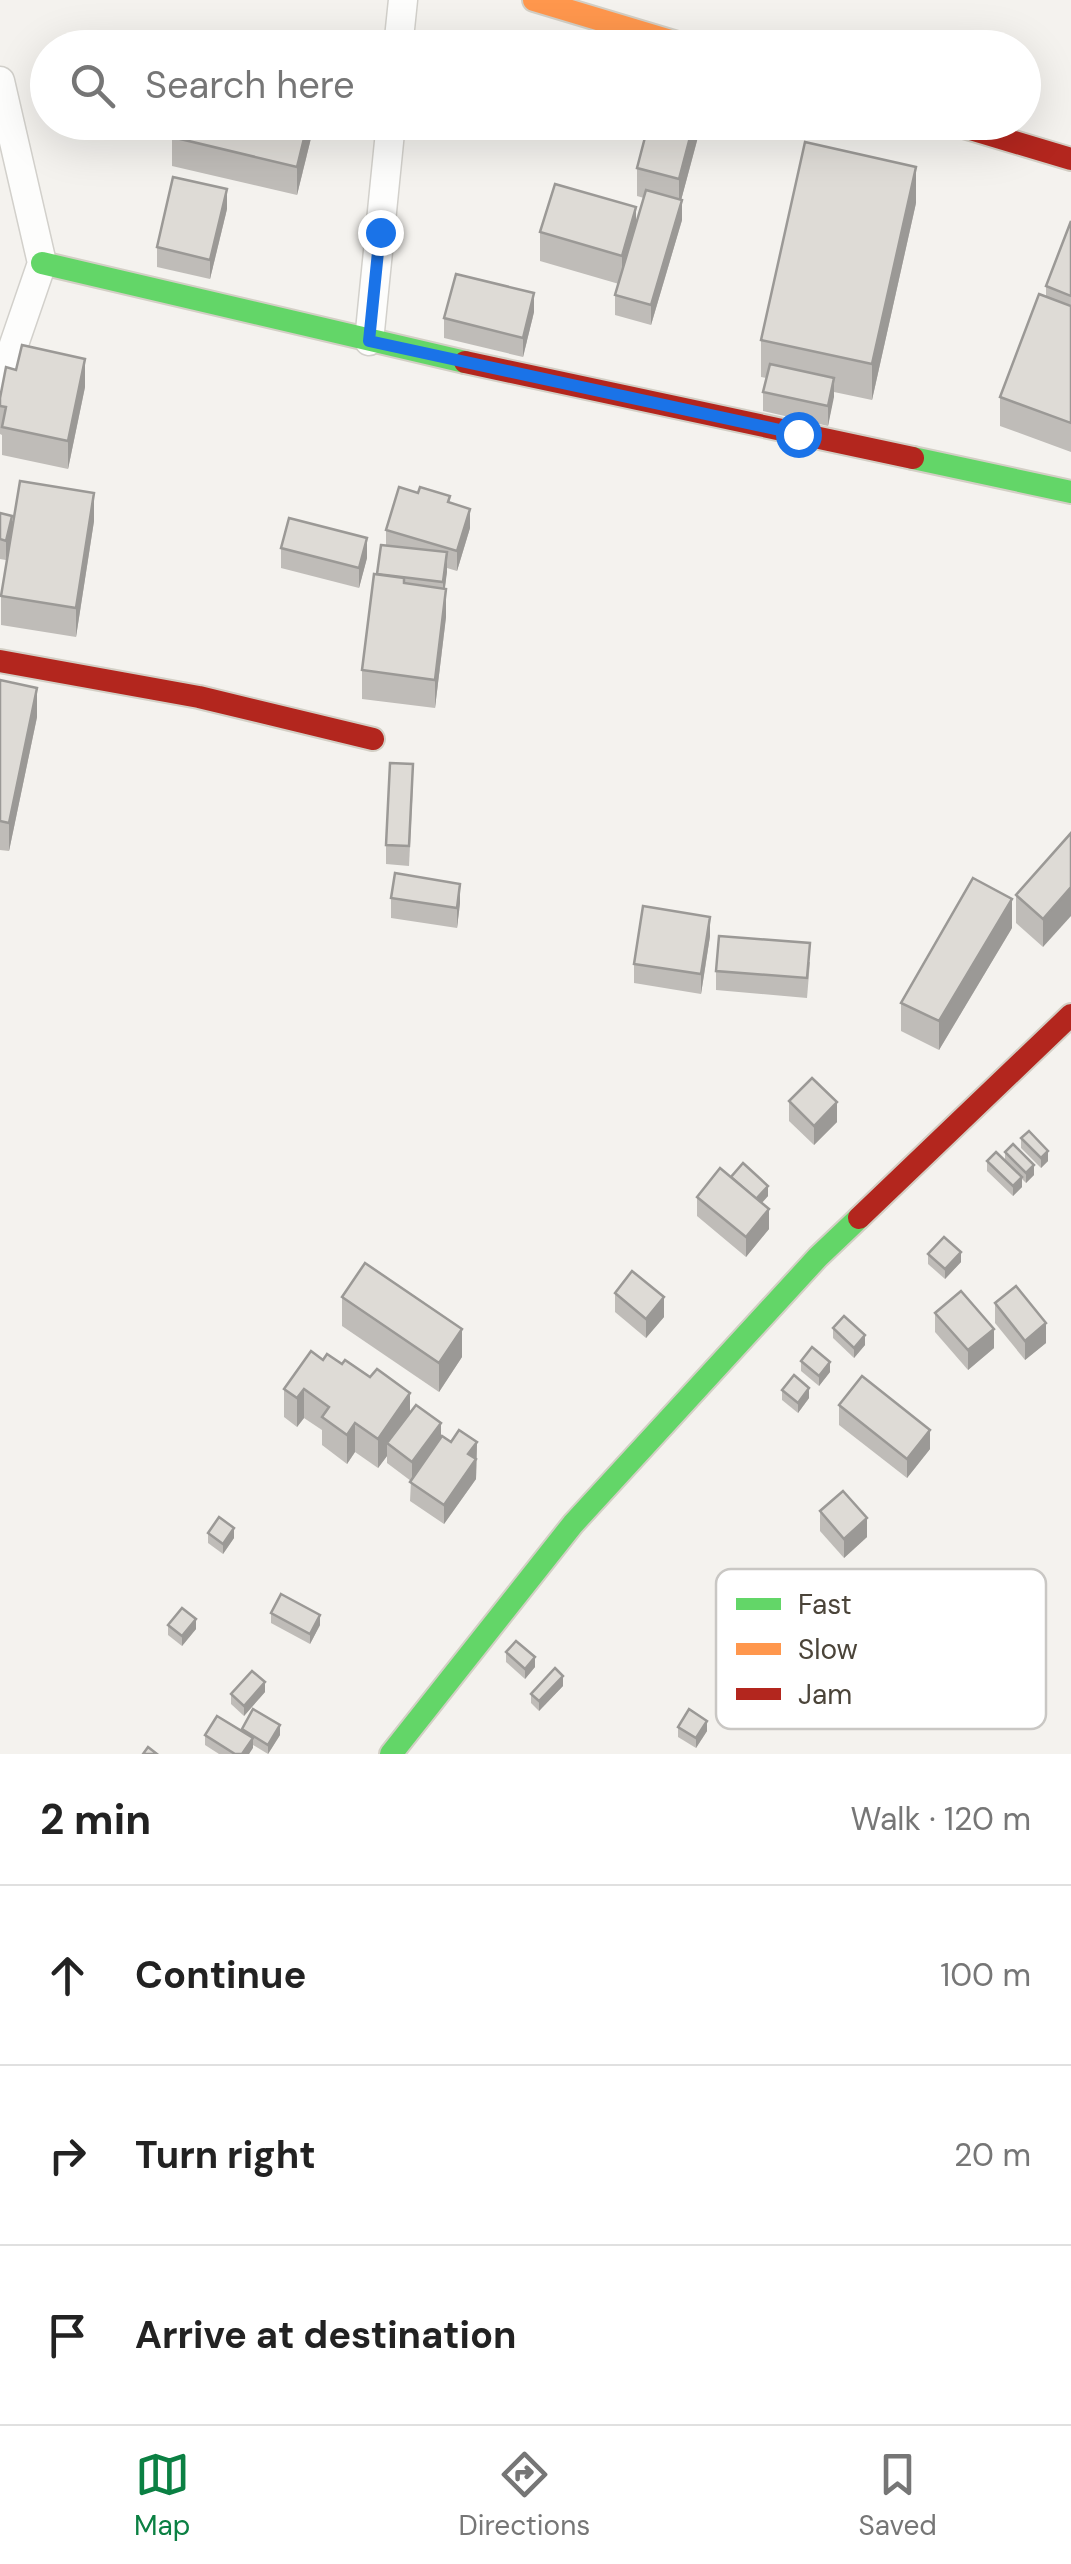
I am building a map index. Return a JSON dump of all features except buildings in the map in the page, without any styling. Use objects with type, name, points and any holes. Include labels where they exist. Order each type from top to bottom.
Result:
[{"type":"street","points":[[400,30],[403,0]]},
{"type":"street","points":[[534,0],[634,30]]},
{"type":"street","points":[[0,81],[42,263],[0,385]]},
{"type":"street","points":[[369,341],[389,140]]},
{"type":"street","points":[[1007,140],[1071,159]]},
{"type":"street","points":[[42,263],[369,341],[1071,492]]},
{"type":"street","points":[[0,660],[200,697],[373,739]]},
{"type":"street","points":[[391,1754],[573,1524],[818,1257],[1071,1015]]},
{"type":"traffic: fast","points":[[42,263],[465,362]]},
{"type":"traffic: fast","points":[[913,458],[1071,492]]},
{"type":"traffic: fast","points":[[391,1754],[573,1524],[818,1257],[859,1218]]},
{"type":"traffic: slow","points":[[534,0],[634,30]]},
{"type":"traffic: jam","points":[[1007,140],[1071,159]]},
{"type":"traffic: jam","points":[[465,362],[913,458]]},
{"type":"traffic: jam","points":[[0,661],[199,697],[373,739]]},
{"type":"traffic: jam","points":[[859,1218],[1071,1015]]},
{"type":"route","points":[[380,232],[369,341],[798,434]]}]
